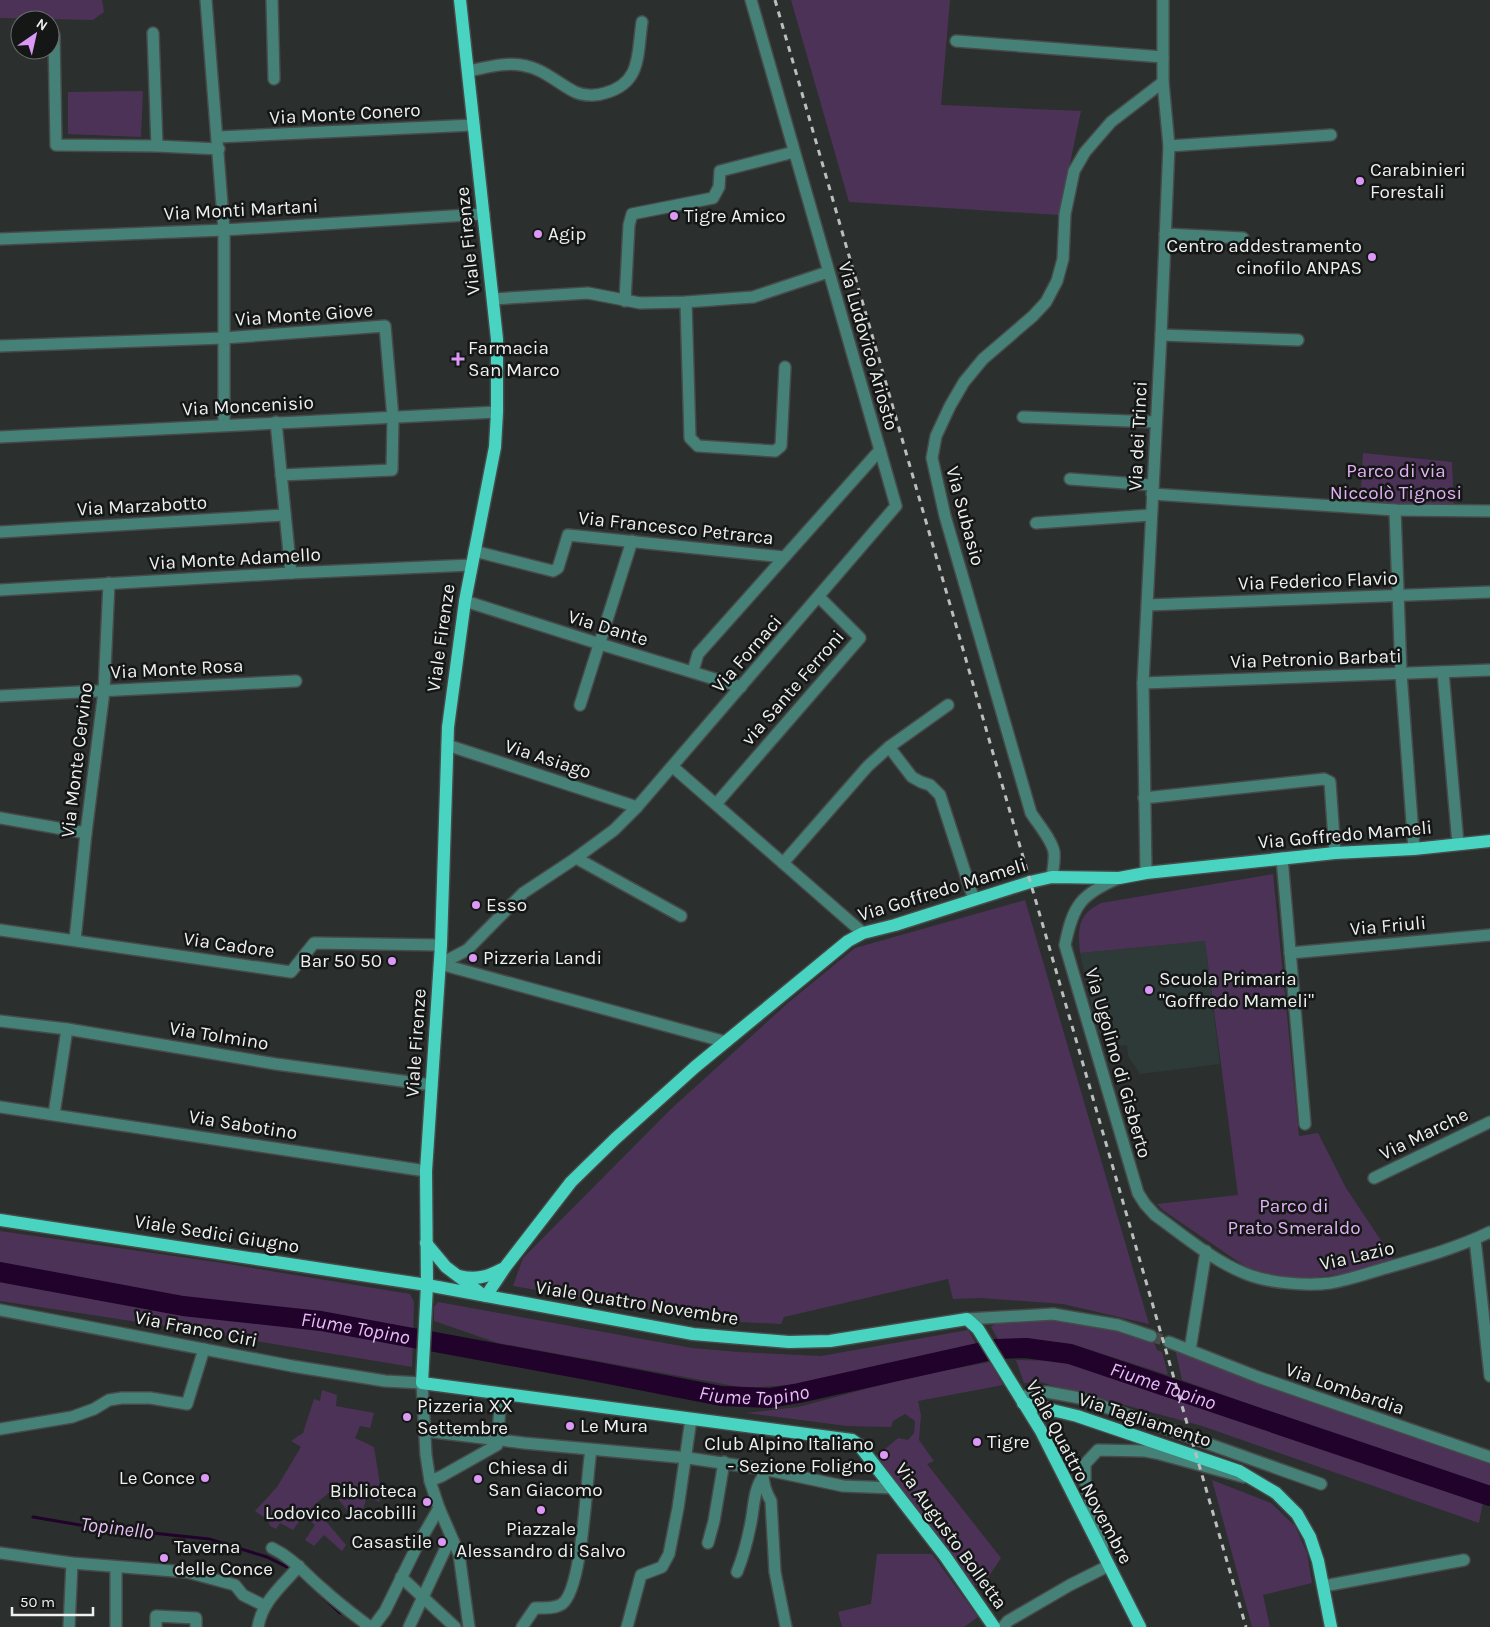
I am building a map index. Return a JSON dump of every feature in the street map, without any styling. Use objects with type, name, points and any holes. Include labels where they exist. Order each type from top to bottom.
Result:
[{"type":"main road","name":"Viale Firenze","points":[[423,1390],[428,1285],[426,1170],[441,944],[448,727],[471,565],[495,447],[497,412],[497,339],[460,0]]},
{"type":"main road","name":"Via Goffredo Mameli","points":[[486,1296],[506,1266],[571,1182],[616,1139],[726,1042],[848,941],[863,933],[1052,877],[1119,878],[1335,852],[1414,849],[1490,841]]},
{"type":"main road","name":"Viale Sedici Giugno","points":[[0,1220],[428,1285]]},
{"type":"main road","name":"Viale Quattro Novembre","points":[[426,1243],[446,1267],[486,1296]]},
{"type":"main road","name":"Via Goffredo Mameli","points":[[456,1275],[480,1278],[491,1275],[506,1266]]},
{"type":"main road","name":"Viale Quattro Novembre","points":[[428,1285],[693,1334],[789,1342],[830,1341],[967,1319],[978,1329],[1041,1431],[1140,1627]]},
{"type":"main road","name":"Via Augusto Bolletta","points":[[423,1390],[503,1394],[852,1440],[859,1446],[946,1556],[994,1627]]},
{"type":"main road","name":"Via Tagliamento","points":[[1022,1400],[1077,1416],[1239,1471],[1276,1493],[1297,1514],[1310,1537],[1324,1586],[1331,1627]]},
{"type":"street","name":"Via Monte Giove","points":[[206,0],[224,230],[224,424]]},
{"type":"street","points":[[272,0],[274,79]]},
{"type":"street","name":"Via Ludovico Ariosto","points":[[693,671],[698,654],[880,450],[751,0]]},
{"type":"street","name":"Via dei Trinci","points":[[1146,874],[1143,682],[1166,234],[1168,146],[1163,82],[1163,0]]},
{"type":"street","points":[[468,71],[506,65],[520,65],[547,74],[576,92],[602,94],[616,90],[627,83],[634,72],[642,22]]},
{"type":"street","points":[[153,33],[157,146]]},
{"type":"street","points":[[956,42],[1163,57]]},
{"type":"street","name":"Via Monte Conero","points":[[54,60],[56,145],[157,146],[474,125]]},
{"type":"street","name":"Via Subasio","points":[[1052,877],[1054,852],[1049,838],[1041,830],[1031,813],[945,516],[932,458],[936,436],[964,382],[983,359],[1018,330],[1046,302],[1057,280],[1063,259],[1065,214],[1074,172],[1085,152],[1111,122],[1163,82]]},
{"type":"street","points":[[1168,146],[1331,135]]},
{"type":"street","points":[[625,300],[629,225],[632,214],[713,198],[720,187],[720,171],[794,152]]},
{"type":"street","name":"Via Monti Martani","points":[[0,238],[224,230],[484,214]]},
{"type":"street","points":[[1166,234],[1243,238]]},
{"type":"street","points":[[493,299],[588,293],[640,303],[753,297],[828,272]]},
{"type":"street","points":[[686,302],[690,438],[698,446],[775,451],[781,446],[784,367]]},
{"type":"street","name":"Via Monte Giove","points":[[0,346],[224,338],[385,326],[393,418]]},
{"type":"street","points":[[1161,335],[1298,340]]},
{"type":"street","name":"Via Moncenisio","points":[[0,437],[224,424],[497,412]]},
{"type":"street","points":[[1023,417],[1156,422]]},
{"type":"street","points":[[281,475],[392,470],[393,418]]},
{"type":"street","points":[[276,422],[290,573]]},
{"type":"street","name":"Via Fornaci","points":[[440,964],[467,950],[523,893],[614,830],[637,807],[819,597],[896,506],[880,450]]},
{"type":"street","points":[[1070,479],[1152,489],[1395,510],[1490,511]]},
{"type":"street","points":[[1395,510],[1401,673],[1414,849]]},
{"type":"street","name":"Via Marzabotto","points":[[0,532],[285,515]]},
{"type":"street","points":[[1036,523],[1151,515]]},
{"type":"street","name":"Via Francesco Petrarca","points":[[474,550],[553,571],[558,568],[568,534],[784,556]]},
{"type":"street","points":[[580,706],[632,541]]},
{"type":"street","name":"Via Monte Adamello","points":[[0,590],[290,573],[471,565]]},
{"type":"street","name":"Via Monte Cervino","points":[[75,940],[104,691],[109,583]]},
{"type":"street","name":"Via Federico Flavio","points":[[1148,605],[1490,592]]},
{"type":"street","name":"via Sante Ferroni","points":[[716,804],[860,638],[819,597]]},
{"type":"street","name":"Via Dante","points":[[465,601],[741,687]]},
{"type":"street","name":"Via Petronio Barbati","points":[[1143,682],[1490,670]]},
{"type":"street","points":[[1443,672],[1458,844]]},
{"type":"street","name":"Via Monte Rosa","points":[[0,696],[296,681]]},
{"type":"street","points":[[783,863],[868,766],[889,747],[948,705]]},
{"type":"street","name":"Via Asiago","points":[[447,745],[637,807]]},
{"type":"street","points":[[889,747],[912,777],[930,785],[940,795],[974,900]]},
{"type":"street","points":[[673,766],[863,933]]},
{"type":"street","points":[[1144,798],[1324,779],[1330,782],[1335,852]]},
{"type":"street","points":[[0,818],[86,833]]},
{"type":"street","points":[[576,858],[681,916]]},
{"type":"street","points":[[1282,858],[1305,1124]]},
{"type":"street","name":"Via Ugolino di Gisberto","points":[[1119,878],[1100,886],[1083,899],[1074,911],[1065,945],[1138,1193],[1155,1215],[1206,1251]]},
{"type":"street","name":"Via Cadore","points":[[0,930],[291,972],[314,943],[441,944]]},
{"type":"street","name":"Via Friuli","points":[[1290,953],[1490,935]]},
{"type":"street","points":[[440,964],[726,1042]]},
{"type":"street","name":"Via Tolmino","points":[[0,1020],[67,1029],[276,1064],[432,1085]]},
{"type":"street","points":[[54,1114],[67,1029]]},
{"type":"street","name":"Via Sabotino","points":[[0,1107],[426,1170]]},
{"type":"street","name":"Via Marche","points":[[1374,1178],[1490,1122]]},
{"type":"street","name":"Via Lazio","points":[[1206,1251],[1229,1266],[1246,1274],[1298,1283],[1330,1283],[1418,1259],[1475,1240],[1490,1232]]},
{"type":"street","points":[[1475,1240],[1490,1376]]},
{"type":"street","points":[[1169,1342],[1190,1350],[1206,1251]]},
{"type":"street","name":"Via Franco Ciri","points":[[0,1310],[385,1381],[423,1390]]},
{"type":"street","points":[[967,1319],[1053,1314],[1118,1325],[1151,1336]]},
{"type":"street","points":[[0,1429],[72,1417],[94,1409],[110,1400],[122,1398],[150,1398],[187,1404],[204,1349]]},
{"type":"street","name":"Via Lombardia","points":[[1190,1350],[1258,1377],[1490,1457]]},
{"type":"street","points":[[423,1390],[430,1481],[438,1508],[459,1554],[469,1627]]},
{"type":"street","name":"Via Tagliamento","points":[[1022,1400],[1047,1392],[1080,1398],[1320,1484]]},
{"type":"street","points":[[430,1481],[496,1445],[503,1394]]},
{"type":"street","points":[[627,1627],[641,1576],[662,1567],[667,1559],[678,1508],[691,1419]]},
{"type":"street","points":[[425,1431],[498,1439],[524,1444],[724,1462],[763,1474],[843,1486],[880,1489],[893,1488]]},
{"type":"street","points":[[522,1627],[535,1608],[560,1605],[571,1591],[577,1568],[591,1450]]},
{"type":"street","name":"Via Tagliamento","points":[[1103,1553],[1102,1536],[1085,1480],[1086,1464],[1098,1450],[1150,1452],[1234,1476],[1252,1479]]},
{"type":"street","points":[[708,1544],[724,1462]]},
{"type":"street","points":[[737,1572],[751,1525],[757,1485],[763,1474]]},
{"type":"street","points":[[763,1474],[766,1492],[771,1501],[775,1572],[786,1627]]},
{"type":"street","points":[[272,1548],[299,1566],[323,1589],[371,1627],[385,1611],[438,1508]]},
{"type":"street","points":[[409,1627],[451,1537]]},
{"type":"street","points":[[0,1553],[72,1563],[187,1572],[235,1585],[243,1595],[265,1606]]},
{"type":"street","points":[[1324,1586],[1464,1560]]},
{"type":"street","points":[[69,1627],[72,1563]]},
{"type":"street","points":[[258,1627],[259,1618],[270,1597],[299,1566]]},
{"type":"street","points":[[1003,1627],[1008,1620],[1108,1566]]},
{"type":"street","points":[[116,1567],[116,1627]]},
{"type":"street","points":[[401,1577],[455,1627]]},
{"type":"street","points":[[156,1627],[156,1616],[196,1618],[196,1627]]},
{"type":"shaded area","name":"Scuola Primaria \"Goffredo Mameli\"","points":[[1205,941],[1220,1064],[1140,1074],[1128,1056],[1127,1045],[1116,1046],[1100,1035],[1096,1026],[1080,953]]},
{"type":"green space","points":[[0,0],[102,0],[104,12],[93,20],[60,19],[60,10],[10,10],[10,18],[0,18]]},
{"type":"green space","points":[[791,0],[950,0],[941,105],[1081,111],[1059,215],[849,202]]},
{"type":"green space","points":[[143,91],[141,137],[68,134],[68,92]]},
{"type":"green space","name":"Parco di via Niccolò Tignosi","points":[[1363,453],[1452,462],[1454,510],[1360,507]]},
{"type":"green space","name":"Parco di Prato Smeraldo","points":[[1273,874],[1299,1136],[1318,1133],[1346,1188],[1394,1260],[1342,1274],[1307,1278],[1276,1276],[1246,1267],[1164,1211],[1157,1204],[1238,1195],[1205,941],[1080,953],[1079,930],[1083,918],[1087,912],[1101,903]]},
{"type":"green space","points":[[1025,900],[1149,1324],[1063,1304],[980,1298],[953,1299],[948,1279],[784,1317],[781,1324],[720,1321],[513,1286],[523,1258],[671,1109],[789,1002],[855,948]]},
{"type":"green space","points":[[0,1231],[222,1263],[410,1294],[414,1302],[412,1367],[0,1301]]},
{"type":"green space","points":[[438,1302],[692,1348],[738,1352],[821,1356],[968,1330],[976,1344],[803,1384],[745,1388],[498,1343],[434,1321],[434,1307]]},
{"type":"green space","points":[[1065,1320],[1122,1330],[1154,1342],[1157,1350],[1162,1352],[1168,1375],[1072,1344],[1020,1340],[999,1341],[991,1327],[997,1322]]},
{"type":"green space","points":[[1175,1348],[1490,1460],[1490,1489],[1429,1465],[1316,1428],[1182,1380]]},
{"type":"green space","points":[[1016,1360],[1062,1361],[1483,1502],[1479,1523],[1202,1426],[1040,1382],[1024,1383]]},
{"type":"green space","points":[[990,1362],[1003,1385],[918,1401],[921,1416],[919,1440],[934,1461],[927,1464],[1001,1558],[989,1576],[987,1584],[970,1585],[873,1459],[898,1438],[908,1440],[914,1433],[915,1421],[905,1414],[893,1421],[891,1427],[847,1426],[746,1413],[798,1407],[915,1376]]},
{"type":"green space","points":[[322,1390],[337,1395],[336,1406],[374,1413],[370,1428],[360,1426],[355,1438],[374,1447],[381,1490],[379,1502],[367,1497],[362,1512],[354,1518],[331,1491],[313,1506],[346,1545],[342,1551],[324,1535],[314,1546],[305,1540],[315,1525],[303,1516],[293,1530],[280,1523],[276,1529],[270,1526],[268,1520],[255,1511],[277,1487],[301,1447],[291,1441],[303,1433],[314,1399],[320,1401]]},
{"type":"green space","points":[[1212,1480],[1271,1503],[1295,1526],[1307,1553],[1312,1583],[1263,1595],[1270,1627],[1252,1627]]},
{"type":"green space","points":[[877,1554],[932,1554],[978,1617],[964,1627],[842,1627],[838,1612],[871,1604]]},
{"type":"waterway","name":"Fiume Topino","points":[[0,1272],[183,1306],[321,1321],[721,1396],[770,1398],[996,1349],[1026,1348],[1070,1354],[1490,1496]]},
{"type":"waterway","name":"Topinello","points":[[33,1517],[86,1526],[209,1539],[267,1557],[287,1567]]},
{"type":"waterway","name":"Topinello","points":[[324,1598],[340,1613]]},
{"type":"tunnel","points":[[1151,1336],[1169,1342]]},
{"type":"railway","points":[[775,0],[1246,1627]]},
{"type":"place","name":"Carabinieri Forestali","points":[[1360,181]]},
{"type":"place","name":"Tigre Amico","points":[[674,216]]},
{"type":"place","name":"Agip","points":[[538,234]]},
{"type":"place","name":"Centro addestramento cinofilo ANPAS","points":[[1372,257]]},
{"type":"place","name":"Farmacia San Marco","points":[[458,359]]},
{"type":"place","name":"Esso","points":[[476,905]]},
{"type":"place","name":"Pizzeria Landi","points":[[473,958]]},
{"type":"place","name":"Bar 50 50","points":[[392,961]]},
{"type":"place","name":"Scuola Primaria \"Goffredo Mameli\"","points":[[1149,990]]},
{"type":"place","name":"Pizzeria XX Settembre","points":[[407,1417]]},
{"type":"place","name":"Le Mura","points":[[570,1426]]},
{"type":"place","name":"Tigre","points":[[977,1442]]},
{"type":"place","name":"Club Alpino Italiano - Sezione Foligno","points":[[884,1455]]},
{"type":"place","name":"Le Conce","points":[[205,1478]]},
{"type":"place","name":"Chiesa di San Giacomo","points":[[478,1479]]},
{"type":"place","name":"Biblioteca Lodovico Jacobilli","points":[[427,1502]]},
{"type":"place","name":"Piazzale Alessandro di Salvo","points":[[541,1510]]},
{"type":"place","name":"Casastile","points":[[442,1542]]},
{"type":"place","name":"Taverna delle Conce","points":[[164,1558]]}]
